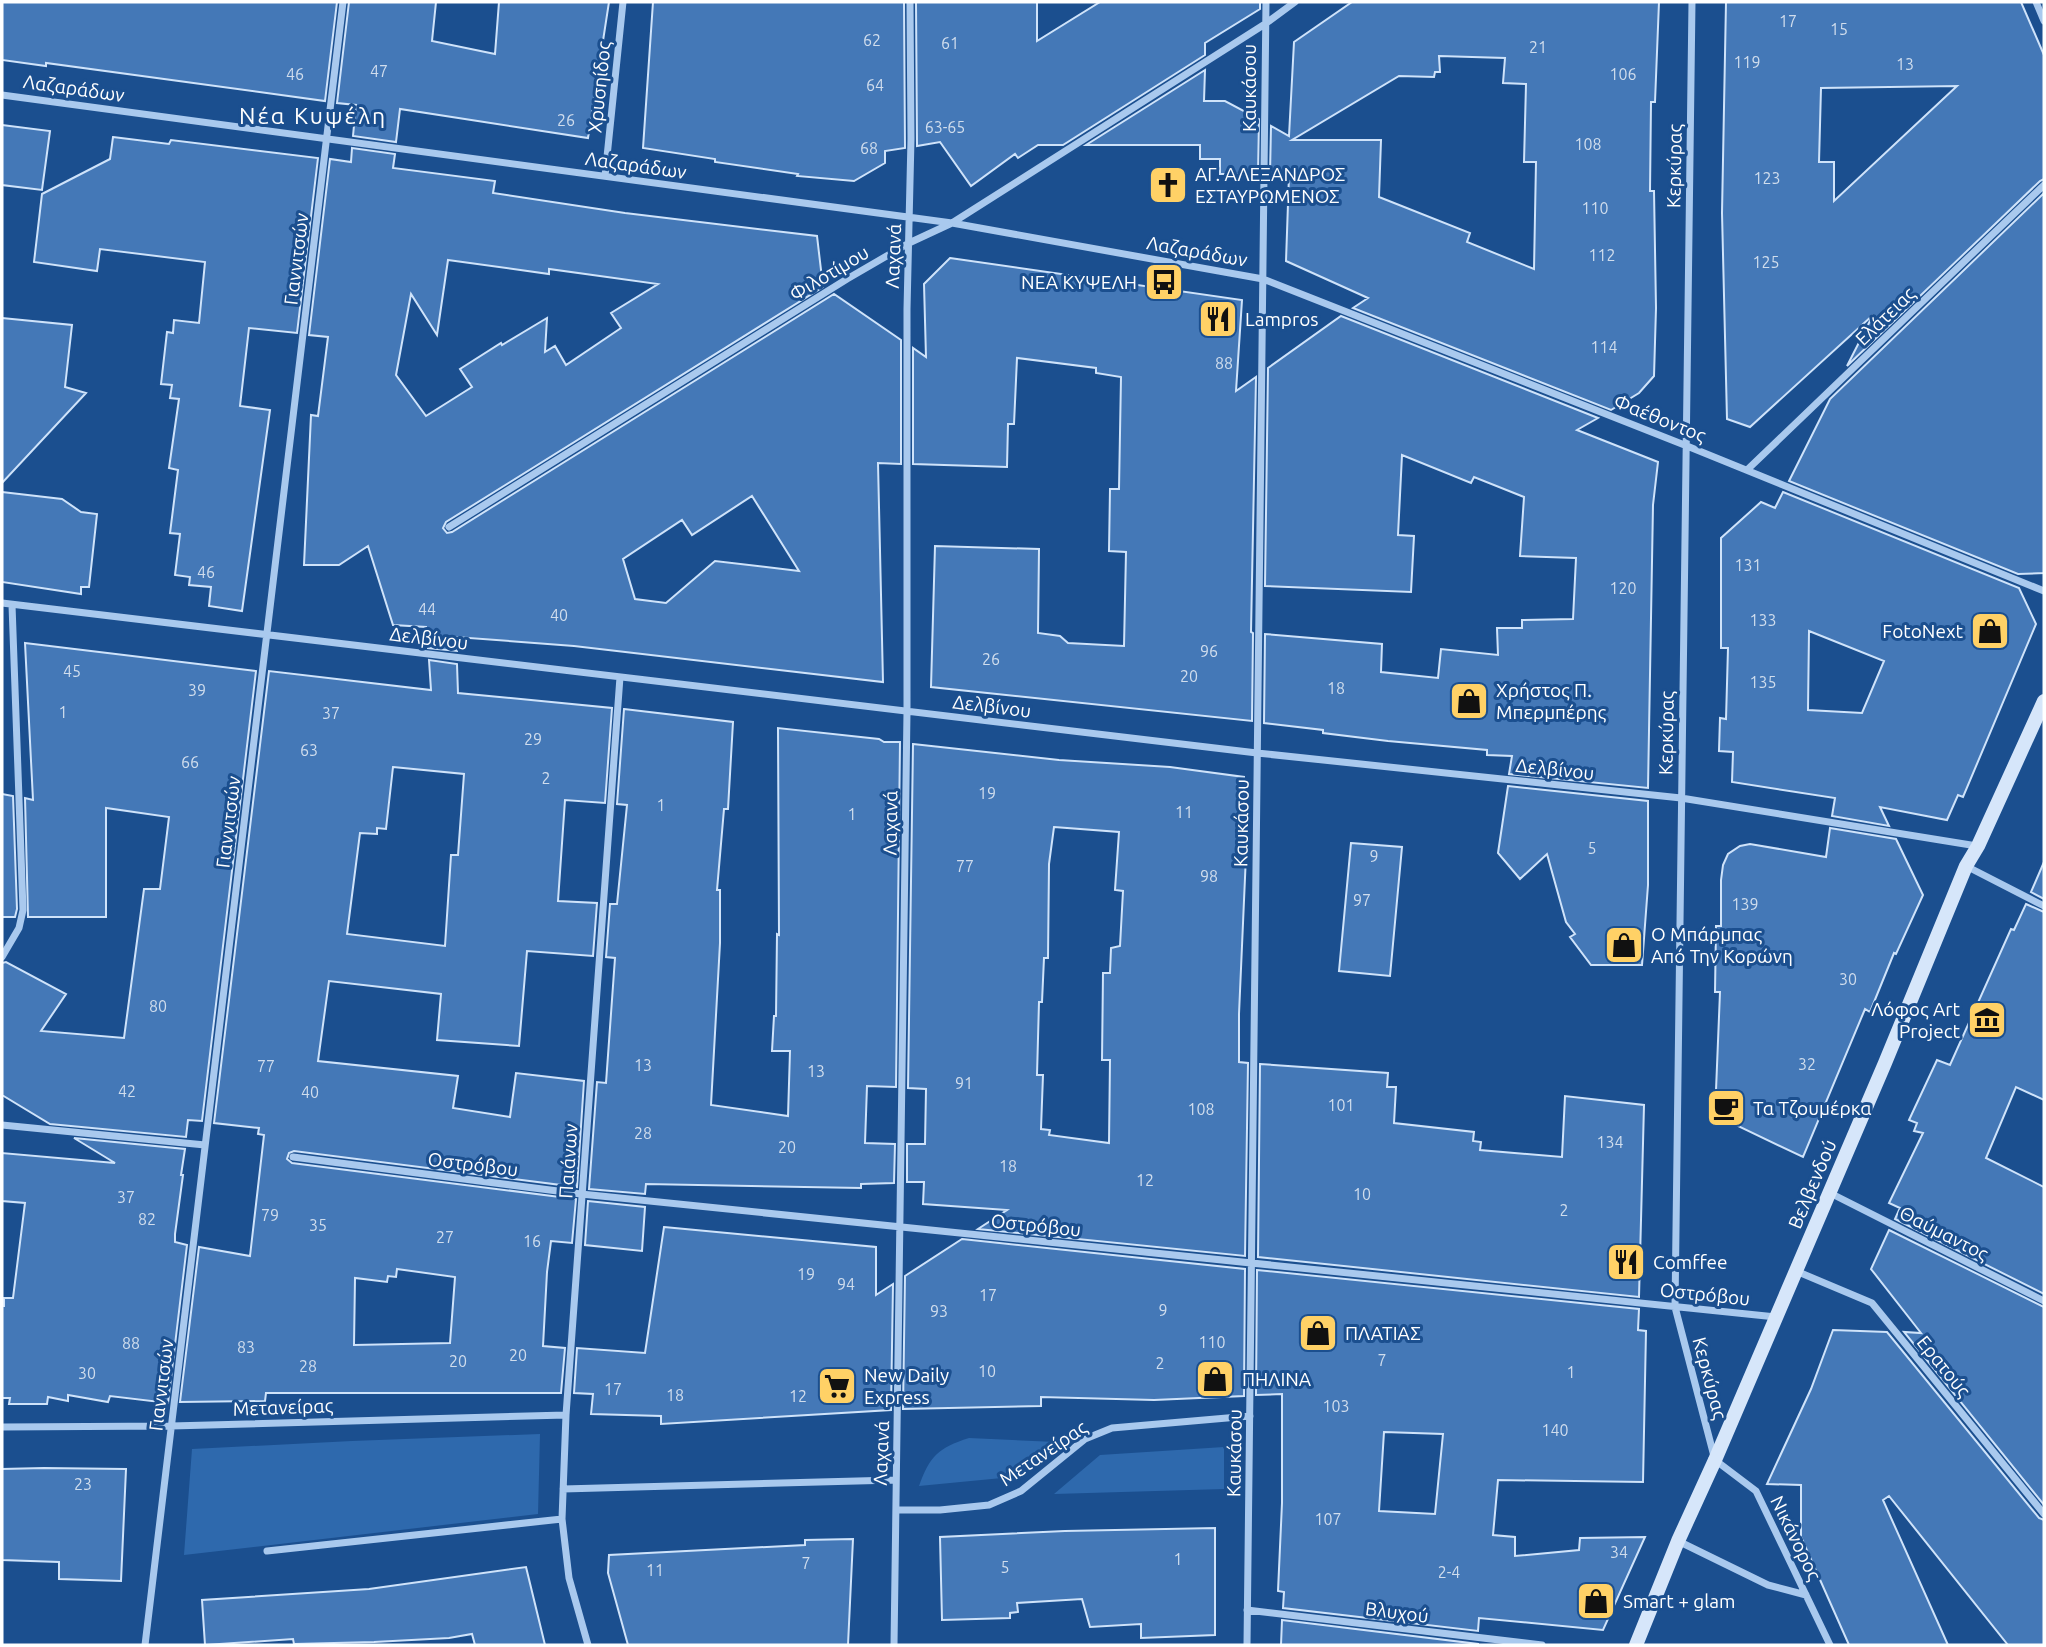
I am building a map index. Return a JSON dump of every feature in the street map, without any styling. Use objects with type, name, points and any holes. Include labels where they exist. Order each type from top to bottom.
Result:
[{"type":"street","name":"Γιαννιτσών","points":[[145,1645],[342,2]]},
{"type":"street","name":"Χρυσηίδος","points":[[605,176],[624,2]]},
{"type":"street","name":"Λαχανά","points":[[894,1645],[907,712],[910,2]]},
{"type":"street","name":"Καυκάσου","points":[[1247,1645],[1266,2]]},
{"type":"street","name":"Φιλοτίμου","points":[[449,527],[835,287],[909,243],[952,223],[1265,24],[1295,2]]},
{"type":"street","name":"Κερκύρας","points":[[1692,2],[1675,1307],[1715,1460]]},
{"type":"street","points":[[2036,2],[2044,21]]},
{"type":"street","name":"Λαζαράδων","points":[[2,95],[952,223],[1263,279]]},
{"type":"street","name":"Ελάτειας","points":[[1747,470],[2044,185]]},
{"type":"street","name":"Φαέθοντος","points":[[1263,279],[1687,446],[2044,591]]},
{"type":"street","name":"Δελβίνου","points":[[2,603],[1257,754],[1681,798],[1978,846]]},
{"type":"street","points":[[2,957],[19,928],[23,910],[12,605]]},
{"type":"street","name":"Παιάνων","points":[[589,1645],[569,1578],[562,1519],[581,1194],[620,677]]},
{"type":"street","name":"Βελβενδού","points":[[1636,1645],[1678,1541],[1830,1194],[1966,866],[1978,846],[2044,701]]},
{"type":"street","points":[[1966,866],[2044,906]]},
{"type":"street","points":[[2,1125],[205,1145]]},
{"type":"street","name":"Οστρόβου","points":[[293,1157],[581,1194],[1776,1317]]},
{"type":"street","name":"Θαύμαντος","points":[[1830,1194],[2044,1301]]},
{"type":"street","name":"Ερατούς","points":[[1796,1270],[1872,1303],[2044,1514]]},
{"type":"street","name":"Μετανείρας","points":[[2,1427],[172,1426],[566,1415]]},
{"type":"street","name":"Μετανείρας","points":[[896,1510],[940,1510],[989,1505],[1021,1491],[1085,1439],[1112,1428],[1250,1416]]},
{"type":"street","name":"Νικάνορος","points":[[1715,1460],[1756,1491],[1830,1645]]},
{"type":"street","points":[[563,1489],[895,1480]]},
{"type":"street","points":[[267,1551],[562,1519]]},
{"type":"street","points":[[1678,1541],[1768,1585],[1806,1595]]},
{"type":"street","name":"Βλυχού","points":[[1247,1610],[1542,1645]]},
{"type":"shaded area","points":[[540,1434],[538,1514],[184,1555],[192,1449]]},
{"type":"shaded area","points":[[969,1438],[1056,1442],[1002,1478],[919,1486],[936,1454]]},
{"type":"shaded area","points":[[1224,1447],[1224,1489],[1054,1494],[1100,1455]]},
{"type":"building","points":[[2,2],[337,2],[325,101],[46,63],[46,66],[2,60]]},
{"type":"building","points":[[349,2],[436,2],[432,41],[495,54],[499,2],[609,2],[588,138],[400,109],[396,142],[353,136],[356,105],[337,103]]},
{"type":"building","points":[[653,2],[904,2],[905,148],[885,151],[885,163],[854,181],[797,176],[798,174],[643,148]]},
{"type":"building","points":[[916,2],[1037,2],[1037,41],[1100,2],[1260,2],[1260,9],[1205,43],[1205,55],[1063,145],[1038,145],[1018,158],[1015,154],[971,186],[940,142],[917,146]]},
{"type":"building","points":[[1352,2],[1659,2],[1655,102],[1651,102],[1650,191],[1654,191],[1656,308],[1654,376],[1639,393],[1611,410],[1353,308],[1368,298],[1286,261],[1289,175],[1270,174],[1271,126],[1289,136],[1294,42]],"holes":[[[1439,56],[1505,58],[1503,83],[1526,84],[1524,162],[1536,162],[1534,269],[1467,242],[1470,233],[1379,197],[1381,140],[1292,140],[1399,76],[1434,77],[1435,72],[1440,72]]]},
{"type":"building","points":[[1726,2],[2021,2],[2044,55],[2044,179],[1847,366],[1873,315],[1750,427],[1727,419],[1722,213]],"holes":[[[1957,86],[1834,201],[1834,162],[1819,162],[1821,88]]]},
{"type":"building","points":[[1205,70],[1204,101],[1225,101],[1259,119],[1258,174],[1220,174],[1220,159],[1200,159],[1200,145],[1086,145]]},
{"type":"building","points":[[2,125],[50,131],[42,190],[2,185]]},
{"type":"building","points":[[113,137],[169,144],[171,140],[318,158],[297,333],[249,328],[240,406],[270,410],[242,611],[209,606],[211,587],[189,585],[190,577],[175,575],[180,534],[170,533],[178,470],[169,468],[179,399],[170,398],[172,385],[161,384],[167,332],[173,333],[174,320],[199,323],[205,262],[100,249],[97,271],[34,262],[42,194],[110,159]]},
{"type":"building","points":[[352,148],[395,154],[393,168],[495,181],[493,193],[625,213],[817,236],[823,287],[446,522],[443,528],[447,533],[452,532],[834,294],[901,340],[901,464],[878,463],[883,682],[574,646],[456,637],[457,651],[428,648],[426,627],[393,625],[368,546],[339,565],[304,565],[311,415],[318,416],[328,337],[309,335],[330,159],[351,162]],"holes":[[[448,260],[549,274],[549,269],[658,284],[611,313],[621,328],[566,365],[555,346],[545,352],[547,318],[502,345],[501,343],[460,369],[472,387],[426,416],[396,375],[411,294],[437,335]],[[752,496],[799,571],[715,561],[666,603],[635,599],[623,559],[682,520],[692,535]]]},
{"type":"building","points":[[2044,193],[2044,573],[2018,574],[1789,481],[1830,399]]},
{"type":"building","points":[[950,258],[1242,300],[1236,391],[1256,377],[1252,721],[931,687],[935,546],[1039,549],[1038,633],[1060,636],[1068,643],[1124,646],[1126,552],[1109,551],[1110,489],[1119,489],[1121,377],[1096,373],[1096,368],[1017,358],[1014,424],[1008,424],[1007,467],[913,464],[913,348],[926,357],[924,284]]},
{"type":"building","points":[[1341,316],[1598,418],[1577,430],[1658,462],[1653,505],[1648,788],[1509,774],[1512,756],[1487,755],[1487,750],[1388,741],[1264,723],[1265,634],[1382,644],[1381,672],[1438,678],[1441,649],[1498,655],[1497,628],[1522,628],[1522,620],[1573,619],[1576,558],[1520,556],[1524,497],[1474,477],[1471,483],[1402,455],[1398,535],[1414,536],[1411,592],[1265,586],[1268,368]]},
{"type":"building","points":[[2,318],[72,325],[65,387],[86,393],[2,483]]},
{"type":"building","points":[[2,492],[62,499],[81,512],[97,514],[89,587],[81,587],[81,594],[2,582]]},
{"type":"building","points":[[1783,492],[2019,588],[2036,624],[1963,797],[1958,795],[1947,820],[1880,807],[1889,826],[1832,816],[1835,798],[1732,782],[1733,752],[1719,751],[1720,718],[1726,719],[1728,648],[1721,648],[1721,538],[1761,502],[1775,508]],"holes":[[[1809,631],[1884,661],[1862,713],[1808,710]]]},
{"type":"building","points":[[25,643],[256,671],[202,1121],[188,1120],[186,1137],[50,1124],[2,1095],[2,963],[6,962],[66,994],[41,1031],[124,1038],[144,889],[160,889],[169,817],[106,808],[106,917],[28,917],[25,798],[33,800]]},
{"type":"building","points":[[429,660],[457,664],[458,693],[612,708],[605,803],[565,800],[558,901],[597,903],[593,956],[527,951],[519,1046],[437,1040],[441,994],[329,981],[318,1061],[458,1076],[453,1108],[510,1117],[516,1073],[584,1081],[577,1187],[294,1151],[289,1153],[287,1159],[292,1163],[576,1199],[572,1243],[551,1241],[547,1272],[543,1346],[565,1348],[561,1393],[266,1393],[265,1401],[180,1402],[199,1247],[250,1256],[264,1135],[258,1134],[259,1128],[214,1123],[269,671],[431,690]],"holes":[[[393,767],[464,774],[458,855],[451,855],[445,946],[347,934],[360,833],[377,834],[377,828],[386,829]],[[397,1269],[455,1277],[450,1343],[354,1345],[355,1278],[387,1282],[388,1276],[396,1277]]]},
{"type":"building","points":[[624,709],[733,722],[728,809],[724,809],[717,890],[720,890],[720,943],[711,1105],[788,1116],[790,1051],[772,1051],[776,1016],[777,934],[779,935],[778,728],[900,742],[896,1087],[867,1086],[865,1143],[895,1144],[894,1183],[861,1184],[861,1188],[646,1184],[645,1194],[589,1189],[597,1082],[606,1083],[615,958],[606,957],[610,904],[617,904],[627,805],[617,804]]},
{"type":"building","points":[[913,744],[1059,760],[1170,767],[1244,777],[1246,855],[1239,1062],[1248,1063],[1245,1256],[978,1229],[1007,1210],[923,1204],[924,1182],[907,1182],[907,1144],[925,1144],[926,1089],[908,1088]],"holes":[[[1054,827],[1119,832],[1115,890],[1123,891],[1120,946],[1111,948],[1110,973],[1103,973],[1102,1060],[1110,1060],[1109,1143],[1049,1135],[1050,1130],[1041,1129],[1043,1075],[1037,1075],[1039,1002],[1042,1002],[1044,958],[1048,958],[1049,864]]]},
{"type":"building","points":[[1508,786],[1648,801],[1648,885],[1642,965],[1591,965],[1570,937],[1575,934],[1566,922],[1547,854],[1520,879],[1498,853]]},
{"type":"building","points":[[2,794],[13,796],[17,909],[15,917],[2,917]]},
{"type":"building","points":[[1830,828],[1896,839],[1923,895],[1896,954],[1894,953],[1870,1012],[1865,1009],[1803,1157],[1715,1115],[1720,992],[1715,992],[1716,926],[1721,926],[1721,880],[1728,854],[1740,846],[1750,844],[1826,857]]},
{"type":"building","points":[[1351,843],[1402,847],[1390,976],[1339,971]]},
{"type":"building","points":[[2044,862],[2044,899],[2031,892]]},
{"type":"building","points":[[2026,904],[2044,912],[2044,1100],[2016,1087],[1986,1158],[2044,1187],[2044,1294],[1895,1219],[1900,1208],[1889,1203],[1923,1133],[1914,1131],[1917,1123],[1909,1120],[1937,1060],[1950,1065],[2011,929],[2014,930]]},
{"type":"building","points":[[1260,1064],[1388,1073],[1387,1087],[1396,1087],[1394,1123],[1474,1132],[1473,1141],[1481,1142],[1480,1150],[1562,1157],[1565,1096],[1644,1105],[1639,1297],[1258,1257]]},
{"type":"building","points":[[74,1138],[185,1149],[175,1242],[187,1245],[168,1403],[110,1396],[108,1402],[68,1395],[68,1401],[48,1397],[47,1404],[9,1404],[10,1398],[2,1398],[2,1306],[4,1298],[13,1298],[25,1203],[2,1201],[2,1153],[115,1163]]},
{"type":"building","points":[[588,1201],[645,1207],[642,1251],[585,1245]]},
{"type":"building","points":[[664,1227],[876,1247],[876,1295],[893,1284],[891,1410],[661,1424],[661,1416],[591,1414],[593,1394],[574,1393],[577,1348],[645,1353]]},
{"type":"building","points":[[1889,1230],[2044,1307],[2044,1505],[1904,1332],[1921,1333],[1871,1269]]},
{"type":"building","points":[[962,1239],[1245,1269],[1244,1396],[1154,1400],[1041,1397],[1041,1406],[903,1409],[905,1276]]},
{"type":"building","points":[[1257,1270],[1639,1309],[1638,1330],[1646,1331],[1643,1482],[1498,1480],[1493,1535],[1515,1537],[1515,1556],[1579,1550],[1580,1538],[1645,1537],[1603,1630],[1479,1618],[1478,1631],[1283,1608],[1284,1592],[1278,1591],[1282,1503],[1282,1394],[1256,1395]],"holes":[[[1384,1432],[1443,1434],[1435,1514],[1379,1511]]]},
{"type":"building","points":[[1833,1330],[1887,1332],[2039,1518],[2044,1520],[2044,1645],[2008,1645],[1889,1496],[1883,1500],[1948,1645],[1849,1645],[1801,1537],[1801,1485],[1767,1484],[1811,1389]]},
{"type":"building","points":[[2,1469],[126,1469],[121,1581],[59,1579],[59,1562],[2,1560]]},
{"type":"building","points":[[1215,1528],[1215,1635],[1141,1638],[1141,1624],[1090,1627],[1082,1599],[1017,1603],[1018,1612],[1010,1613],[1010,1618],[942,1620],[940,1537]]},
{"type":"building","points":[[853,1539],[848,1645],[628,1645],[608,1573],[609,1555],[805,1545],[805,1540]]},
{"type":"building","points":[[526,1567],[545,1645],[475,1645],[472,1634],[449,1638],[374,1642],[294,1644],[293,1639],[205,1645],[202,1600],[369,1589]]},
{"type":"building","points":[[1282,1620],[1478,1644],[1478,1645],[1281,1645]]},
{"type":"place","name":"ΑΓ. ΑΛΕΞΑΝΔΡΟΣ ΕΣΤΑΥΡΩΜΕΝΟΣ","points":[[1168,185]]},
{"type":"place","name":"ΝΕΑ ΚΥΨΕΛΗ","points":[[1164,282]]},
{"type":"place","name":"Lampros","points":[[1218,319]]},
{"type":"place","name":"FotoNext","points":[[1990,631]]},
{"type":"place","name":"Χρήστος Π. Μπερμπέρης","points":[[1469,701]]},
{"type":"place","name":"Ο Μπάρμπας Από Την Κορώνη","points":[[1624,945]]},
{"type":"place","name":"Λόφος Art Project","points":[[1987,1020]]},
{"type":"place","name":"Τα Τζουμέρκα","points":[[1726,1108]]},
{"type":"place","name":"Comffee","points":[[1626,1262]]},
{"type":"place","name":"ΠΛΑΤΙΑΣ","points":[[1318,1333]]},
{"type":"place","name":"ΠΗΛΙΝΑ","points":[[1215,1379]]},
{"type":"place","name":"New Daily Express","points":[[837,1386]]},
{"type":"place","name":"Smart + glam","points":[[1596,1601]]},
{"type":"district","name":"Νέα Κυψέλη","points":[[313,115]]}]
